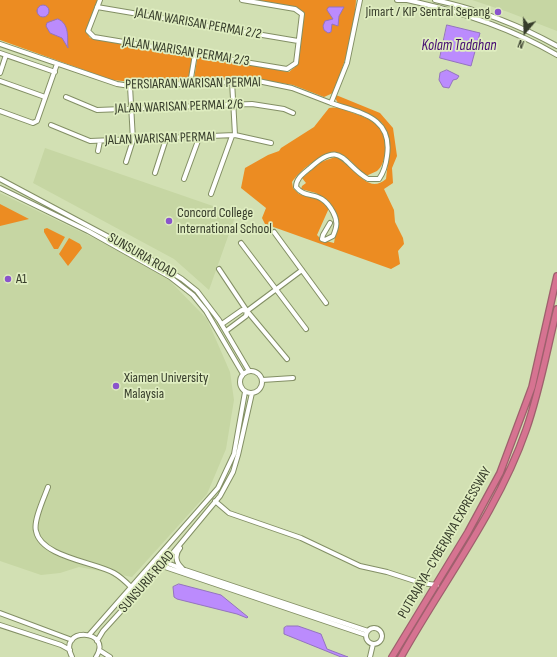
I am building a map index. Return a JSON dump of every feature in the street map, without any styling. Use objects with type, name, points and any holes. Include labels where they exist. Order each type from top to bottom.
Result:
[{"type":"highway","name":"PUTRAJAYA–CYBERJAYA EXPRESSWAY","points":[[392,657],[487,499],[510,449],[532,387],[557,276]]},
{"type":"highway","name":"PUTRAJAYA–CYBERJAYA EXPRESSWAY","points":[[401,657],[490,508],[516,455],[526,430],[538,390],[554,330],[557,309]]},
{"type":"street","points":[[97,7],[100,0]]},
{"type":"street","points":[[242,0],[295,9],[299,11],[302,18],[298,41]]},
{"type":"street","points":[[397,0],[408,0],[499,27],[530,39],[557,55]]},
{"type":"street","points":[[435,0],[496,18],[527,30],[557,46]]},
{"type":"street","points":[[331,103],[347,63],[360,1]]},
{"type":"street","name":"JALAN WARISAN PERMAI 2/3","points":[[97,7],[88,31],[94,37],[287,69],[296,63],[298,41]]},
{"type":"street","name":"JALAN WARISAN PERMAI 2/2","points":[[97,7],[298,41]]},
{"type":"street","name":"PERSIARAN WARISAN PERMAI","points":[[0,44],[107,82],[130,86],[258,81],[285,86],[359,112],[376,120],[386,134],[388,150],[385,167],[379,179],[374,180],[363,177],[343,157],[335,155],[323,157],[300,177],[296,183],[296,187],[299,191],[324,199],[336,217],[337,222],[333,236],[325,240],[322,239],[322,235],[330,223]]},
{"type":"street","points":[[0,53],[54,72]]},
{"type":"street","points":[[190,84],[195,54]]},
{"type":"street","points":[[0,73],[6,55]]},
{"type":"street","points":[[0,111],[33,122],[37,121],[57,64]]},
{"type":"street","points":[[0,81],[45,97]]},
{"type":"street","points":[[210,194],[233,135],[234,105],[232,81]]},
{"type":"street","points":[[126,162],[134,140],[130,86]]},
{"type":"street","name":"JALAN WARISAN PERMAI 2/6","points":[[66,98],[97,110],[265,105],[284,109],[293,113]]},
{"type":"street","name":"JALAN WARISAN PERMAI","points":[[51,126],[90,141],[199,138],[233,135],[271,143]]},
{"type":"street","points":[[184,179],[199,138]]},
{"type":"street","points":[[155,173],[166,139]]},
{"type":"street","points":[[98,151],[100,141]]},
{"type":"street","name":"SUNSURIA ROAD","points":[[0,179],[169,270],[196,291],[222,324],[249,371]]},
{"type":"street","name":"SUNSURIA ROAD","points":[[0,188],[94,234],[170,277],[193,295],[206,311],[243,374]]},
{"type":"street","points":[[274,232],[326,303]]},
{"type":"street","points":[[241,243],[306,329]]},
{"type":"street","points":[[219,269],[247,311],[287,360]]},
{"type":"street","points":[[226,331],[246,316],[247,311],[302,270]]},
{"type":"street","points":[[222,324],[242,310],[247,311]]},
{"type":"street","points":[[249,371],[259,374],[262,380],[259,390],[252,393],[245,392],[240,384],[243,374],[249,371]]},
{"type":"street","points":[[262,380],[293,378]]},
{"type":"street","name":"SUNSURIA ROAD","points":[[89,635],[204,505],[224,479],[234,454],[245,392]]},
{"type":"street","name":"SUNSURIA ROAD","points":[[97,641],[103,631],[162,566],[202,519],[224,490],[238,456],[252,393]]},
{"type":"street","points":[[48,487],[36,524],[36,531],[41,543],[52,550],[113,573],[131,587]]},
{"type":"street","points":[[215,501],[229,513],[301,538],[360,566],[387,572],[421,583],[436,585]]},
{"type":"street","points":[[185,570],[180,566],[176,554],[202,519]]},
{"type":"street","points":[[158,558],[185,570],[367,633]]},
{"type":"street","points":[[158,558],[162,566],[367,633]]},
{"type":"street","points":[[0,613],[72,640]]},
{"type":"street","points":[[0,625],[61,645],[70,650]]},
{"type":"street","points":[[367,633],[375,628],[381,633],[380,641],[373,644]]},
{"type":"street","points":[[367,633],[368,642],[373,644]]},
{"type":"street","points":[[72,657],[70,650],[72,640],[80,634],[89,635],[97,641],[99,650],[96,657]]},
{"type":"street","points":[[370,657],[373,644]]},
{"type":"street","points":[[99,650],[110,657]]},
{"type":"shaded area","points":[[0,0],[98,0],[86,31],[90,38],[190,55],[193,60],[189,79],[185,82],[143,83],[112,80],[0,40]]},
{"type":"shaded area","points":[[253,0],[356,0],[354,24],[349,48],[333,93],[324,97],[293,85],[261,80],[194,80],[197,59],[200,56],[289,72],[295,67],[304,14],[297,7]]},
{"type":"shaded area","points":[[472,0],[557,0],[557,31],[508,12]]},
{"type":"shaded area","points":[[336,95],[380,113],[393,128],[397,156],[392,168],[393,183],[384,189],[394,210],[395,222],[403,238],[404,244],[398,251],[400,264],[391,269],[265,224],[262,218],[266,208],[241,188],[245,168],[268,155],[279,151],[281,148],[314,127],[329,108],[341,109],[374,122],[382,132],[386,145],[384,159],[377,171],[366,176],[348,159],[342,155],[336,154],[321,157],[314,161],[307,166],[292,182],[293,188],[299,194],[321,199],[329,208],[317,235],[322,240],[334,243],[338,220],[329,202],[316,193],[301,189],[306,183],[302,178],[321,162],[335,157],[348,164],[365,181],[372,184],[379,183],[386,179],[390,143],[382,123],[367,113],[338,103],[335,98]]},
{"type":"shaded area","name":"Concord College International School","points":[[45,148],[236,214],[209,290],[174,259],[33,183]]},
{"type":"shaded area","name":"Xiamen University Malaysia","points":[[0,193],[96,239],[169,280],[207,319],[230,372],[234,400],[226,449],[207,494],[132,577],[79,567],[60,573],[41,575],[0,561]]},
{"type":"shaded area","points":[[0,204],[29,219],[0,226]]},
{"type":"shaded area","points":[[47,228],[65,237],[58,249],[54,249],[44,232],[44,229]]},
{"type":"shaded area","points":[[69,238],[80,244],[82,248],[68,266],[59,254]]},
{"type":"water","points":[[41,5],[45,5],[49,11],[45,17],[41,17],[37,13],[37,9]]},
{"type":"water","points":[[329,7],[344,7],[339,16],[338,26],[332,24],[331,32],[328,33],[324,30],[323,26],[325,21],[333,19],[327,10]]},
{"type":"water","points":[[58,19],[62,21],[66,28],[68,48],[62,38],[50,33],[46,26],[47,23]]},
{"type":"water","name":"Kolam Tadahan","points":[[447,25],[480,33],[471,66],[440,58]]},
{"type":"water","name":"Kolam Tadahan","points":[[447,70],[459,76],[457,79],[453,80],[449,88],[443,87],[439,80],[440,73]]},
{"type":"water","points":[[179,584],[221,595],[248,617],[247,618],[237,614],[177,599],[174,597],[173,587]]},
{"type":"water","points":[[287,626],[298,626],[321,634],[327,649],[348,657],[341,657],[284,634],[284,628]]},
{"type":"place","name":"Jimart / KIP Sentral Sepang","points":[[498,12]]},
{"type":"place","name":"Concord College International School","points":[[169,221]]},
{"type":"place","name":"A1","points":[[8,279]]},
{"type":"place","name":"Xiamen University Malaysia","points":[[116,386]]}]
